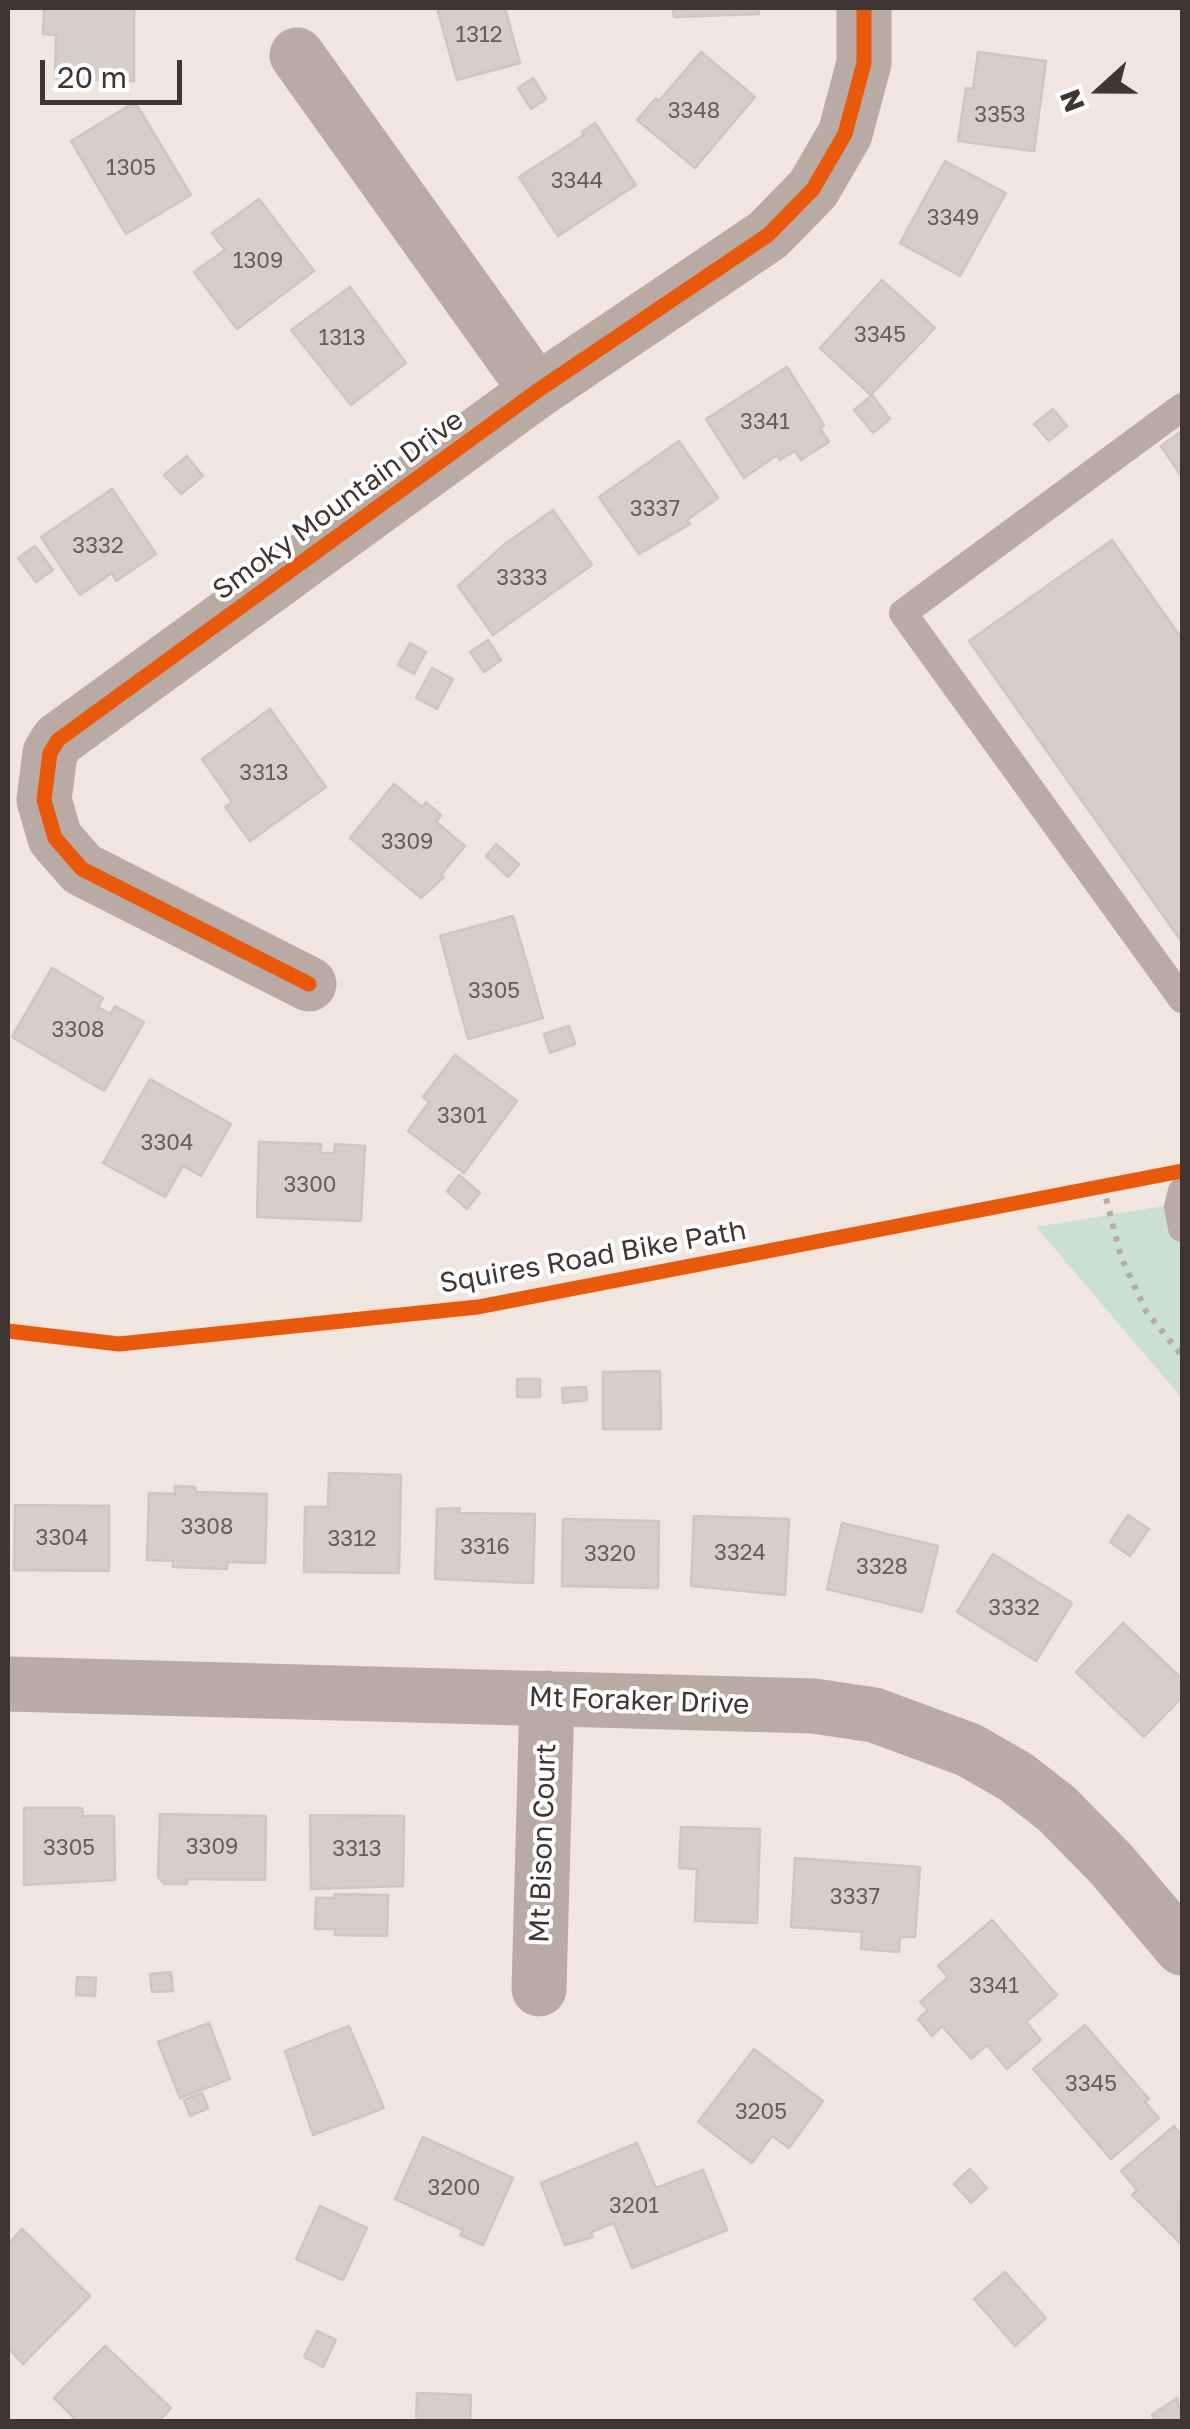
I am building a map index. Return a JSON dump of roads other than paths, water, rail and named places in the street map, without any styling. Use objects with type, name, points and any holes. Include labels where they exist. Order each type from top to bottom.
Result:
[{"type":"street","name":"Smoky Mountain Drive","points":[[310,984],[82,869],[55,838],[44,800],[42,781],[50,753],[58,740],[538,390],[768,234],[813,188],[845,134],[864,62],[864,8]]},
{"type":"street","points":[[297,55],[538,390]]},
{"type":"street","name":"Mt Foraker Drive","points":[[8,1684],[814,1706],[874,1715],[969,1750],[1016,1777],[1057,1809],[1111,1864],[1182,1948]]},
{"type":"street","name":"Mt Bison Court","points":[[539,1989],[548,1698]]},
{"type":"lane","points":[[1182,407],[903,613],[1182,999]]},
{"type":"lane","points":[[1182,1191],[1178,1207],[1182,1228]]}]
